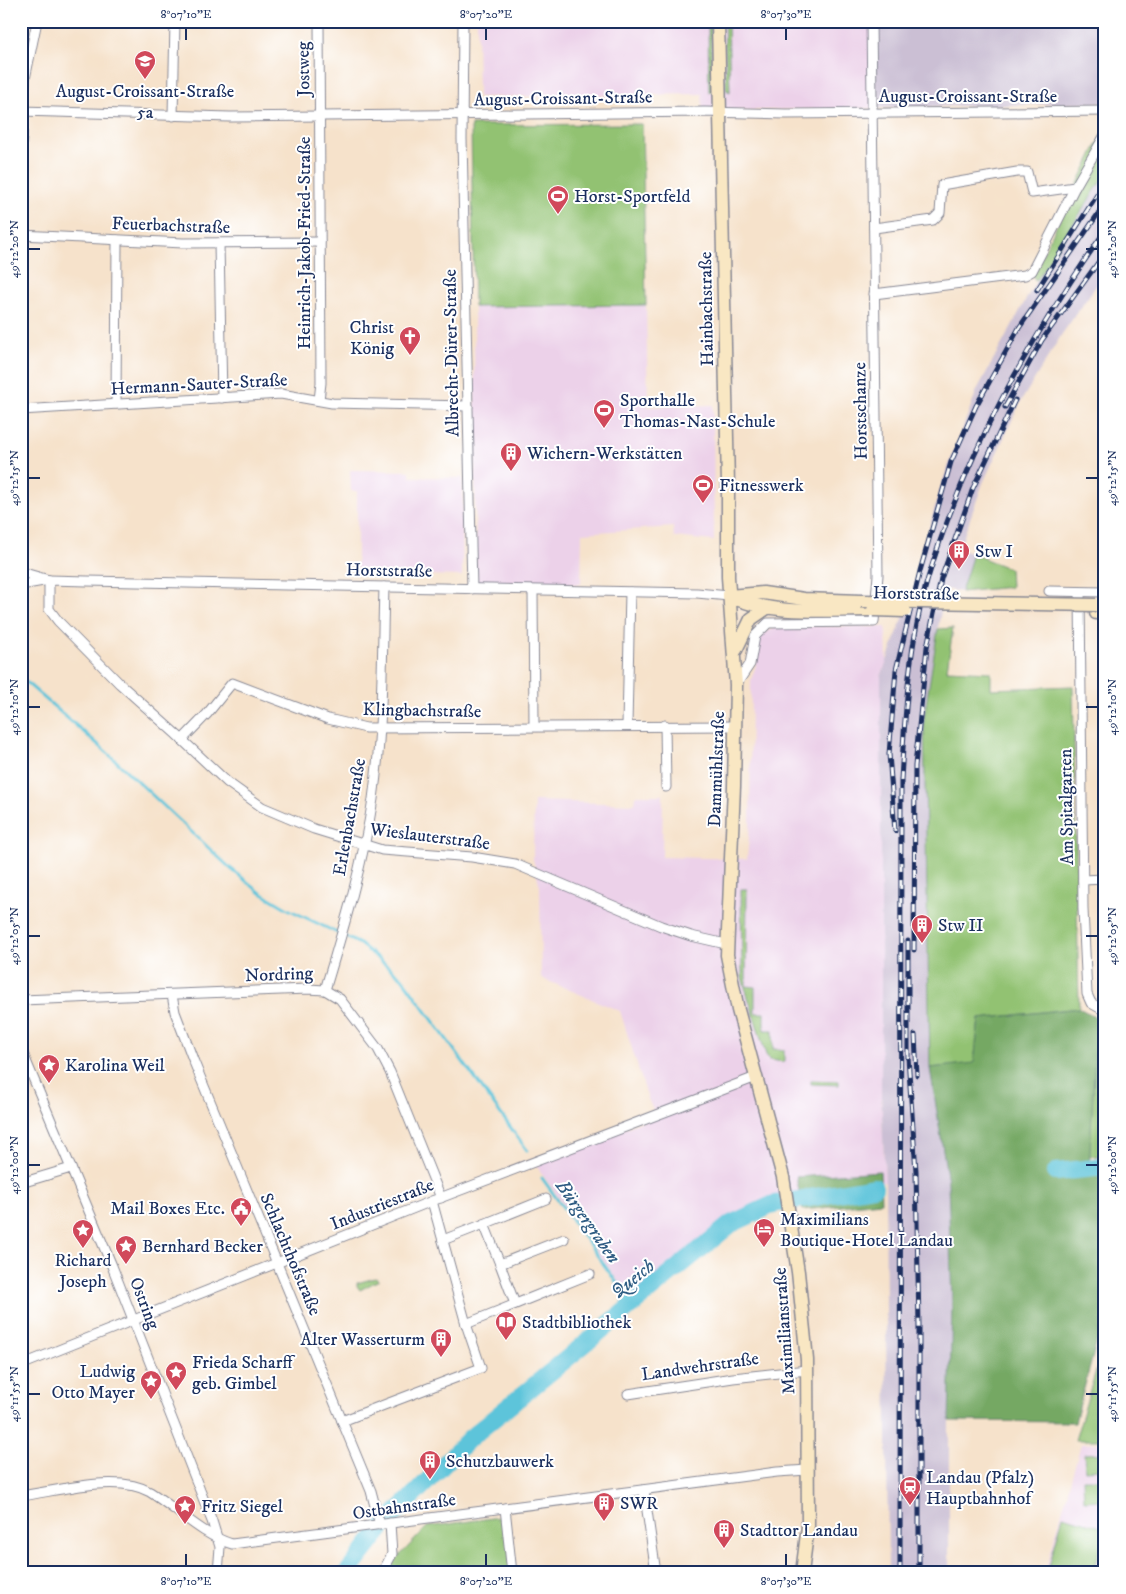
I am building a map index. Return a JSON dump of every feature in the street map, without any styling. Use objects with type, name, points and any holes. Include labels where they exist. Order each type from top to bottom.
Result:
[{"type":"street","points":[[21,156],[22,111],[26,71],[37,21]]},
{"type":"street","points":[[173,116],[175,21]]},
{"type":"street","name":"Jostweg","points":[[319,21],[320,116]]},
{"type":"street","name":"Albrecht-Dürer-Straße","points":[[463,21],[472,590]]},
{"type":"street","name":"Hainbachstraße","points":[[718,21],[729,596]]},
{"type":"street","name":"Horstschanze","points":[[736,685],[750,664],[755,636],[763,626],[774,622],[874,622],[876,589],[871,21]]},
{"type":"street","name":"August-Croissant-Straße","points":[[22,111],[173,116],[720,112],[1105,112]]},
{"type":"street","name":"Heinrich-Jakob-Fried-Straße","points":[[319,400],[321,383],[320,116]]},
{"type":"street","points":[[874,294],[1025,275],[1032,271],[1075,187],[1105,136]]},
{"type":"street","points":[[874,228],[933,220],[940,213],[942,186],[947,184],[1027,172],[1032,193],[1075,187]]},
{"type":"street","name":"Feuerbachstraße","points":[[21,235],[219,243],[320,242]]},
{"type":"street","points":[[116,404],[117,240]]},
{"type":"street","points":[[219,243],[222,398]]},
{"type":"street","name":"Hermann-Sauter-Straße","points":[[21,410],[281,394],[332,403],[468,406]]},
{"type":"street","name":"Horststraße","points":[[21,572],[49,580]]},
{"type":"street","name":"Horststraße","points":[[21,585],[49,580],[630,592],[729,596],[763,593],[804,604]]},
{"type":"street","name":"Wieslauterstraße","points":[[49,580],[48,602],[51,613],[120,684],[227,782],[262,807],[314,829],[382,850],[472,857],[515,864],[661,926],[726,944]]},
{"type":"street","name":"Erlenbachstraße","points":[[325,990],[364,845],[374,786],[379,728],[384,587]]},
{"type":"street","points":[[533,591],[534,726]]},
{"type":"street","points":[[627,725],[630,592]]},
{"type":"street","points":[[1048,592],[1105,592]]},
{"type":"street","name":"Am Spitalgarten","points":[[1080,592],[1083,880],[1087,994],[1090,1003],[1105,1012]]},
{"type":"street","name":"Horststraße","points":[[729,596],[748,604],[768,608],[804,604],[1100,609]]},
{"type":"street","name":"Dammühlstraße","points":[[726,944],[736,685],[735,652],[729,596]]},
{"type":"street","points":[[735,652],[751,620],[768,608]]},
{"type":"street","name":"Klingbachstraße","points":[[182,740],[207,714],[232,683],[328,719],[355,726],[379,728],[627,725],[735,726]]},
{"type":"street","points":[[665,725],[666,787]]},
{"type":"street","points":[[1083,880],[1105,879]]},
{"type":"street","name":"Maximilianstraße","points":[[726,944],[732,987],[783,1177],[791,1215],[807,1370],[808,1526],[802,1573]]},
{"type":"street","name":"Nordring","points":[[21,1000],[325,990],[334,994],[345,1004],[382,1056],[437,1200],[443,1240],[466,1324],[481,1368],[342,1421]]},
{"type":"street","name":"Schlachthofstraße","points":[[172,995],[175,1012],[188,1045],[371,1492],[380,1525]]},
{"type":"street","name":"Ostring","points":[[21,1049],[134,1321],[218,1539],[221,1558],[218,1573]]},
{"type":"street","name":"Industriestraße","points":[[21,1366],[437,1200],[756,1077]]},
{"type":"street","points":[[21,1183],[71,1168]]},
{"type":"street","points":[[443,1240],[546,1199]]},
{"type":"street","points":[[484,1224],[515,1304]]},
{"type":"street","points":[[500,1264],[564,1239]]},
{"type":"street","points":[[466,1324],[590,1274]]},
{"type":"street","name":"Landwehrstraße","points":[[628,1394],[636,1391],[807,1370]]},
{"type":"street","name":"Ostbahnstraße","points":[[21,1496],[112,1482],[131,1485],[149,1492],[218,1539],[236,1544],[777,1472],[808,1470]]},
{"type":"street","points":[[644,1490],[656,1573]]},
{"type":"street","points":[[505,1508],[512,1573]]},
{"type":"street","points":[[382,1573],[392,1554],[390,1524]]},
{"type":"shaded area","points":[[477,21],[874,21],[876,108],[703,111],[702,94],[478,97]]},
{"type":"shaded area","points":[[874,21],[1105,21],[1105,103],[876,108]]},
{"type":"shaded area","points":[[1105,175],[1105,273],[1062,334],[1020,403],[983,483],[959,549],[973,554],[961,592],[945,589],[934,650],[924,718],[928,977],[930,1068],[948,1182],[952,1304],[949,1421],[949,1573],[888,1573],[885,1182],[881,1092],[881,677],[913,590],[939,491],[977,390],[1036,281]]},
{"type":"shaded area","points":[[646,305],[648,407],[713,405],[714,541],[674,537],[673,527],[582,533],[581,584],[476,583],[474,307]]},
{"type":"shaded area","points":[[350,470],[410,471],[410,477],[463,478],[462,576],[357,573],[357,491],[351,491]]},
{"type":"shaded area","points":[[781,626],[886,627],[887,662],[881,677],[881,1092],[885,1182],[774,1202],[730,1222],[632,1301],[535,1164],[656,1116],[648,1099],[620,1011],[541,978],[540,887],[533,859],[534,801],[635,804],[636,795],[663,795],[662,857],[747,859],[750,825],[751,680],[756,665],[759,638],[767,631]]},
{"type":"shaded area","points":[[1105,1443],[1105,1573],[1045,1573],[1081,1444]]},
{"type":"green space","points":[[708,21],[711,21],[712,91],[709,93]]},
{"type":"green space","points":[[724,21],[728,21],[730,92],[726,90]]},
{"type":"green space","name":"Horst-Sportfeld","points":[[642,124],[646,305],[474,307],[471,125]]},
{"type":"green space","points":[[1105,129],[1105,175],[1036,281],[1032,275]]},
{"type":"green space","points":[[973,554],[1010,569],[1011,587],[961,592]]},
{"type":"green space","points":[[953,628],[947,670],[991,672],[991,689],[1073,686],[1079,1008],[979,1019],[974,1064],[930,1068],[924,718],[938,629]]},
{"type":"green space","points":[[741,889],[747,889],[746,986],[755,987],[755,1013],[764,1013],[764,1030],[773,1030],[773,1049],[784,1050],[784,1062],[770,1060],[766,1055],[742,978]]},
{"type":"green space","points":[[1079,1008],[1097,1018],[1089,1171],[1105,1170],[1105,1311],[1075,1422],[949,1421],[952,1304],[948,1182],[930,1068],[974,1063],[979,1019]]},
{"type":"green space","points":[[1097,1018],[1105,1020],[1105,1155],[1089,1157]]},
{"type":"green space","points":[[811,1080],[839,1081],[839,1085],[811,1084]]},
{"type":"green space","points":[[880,1171],[881,1202],[803,1210],[796,1177]]},
{"type":"green space","points":[[375,1278],[379,1280],[360,1290],[357,1286],[357,1283]]},
{"type":"green space","points":[[1105,1341],[1105,1440],[1075,1440]]},
{"type":"green space","points":[[1105,1453],[1105,1469],[1085,1470],[1084,1454]]},
{"type":"green space","points":[[1083,1479],[1105,1479],[1105,1500],[1084,1501]]},
{"type":"green space","points":[[506,1516],[511,1573],[383,1573],[427,1527]]},
{"type":"green space","points":[[1063,1516],[1105,1528],[1093,1573],[1047,1573]]},
{"type":"waterway","points":[[21,678],[101,747],[230,868],[261,893],[288,909],[360,944],[402,978],[527,1150]]},
{"type":"waterway","name":"Queich","points":[[1056,1172],[1105,1167]]},
{"type":"waterway","name":"Bürgergraben","points":[[542,1178],[632,1304]]},
{"type":"waterway","name":"Queich","points":[[347,1573],[387,1522],[470,1438],[731,1224],[774,1204],[874,1187]]},
{"type":"railway","points":[[1037,290],[1105,182]]},
{"type":"railway","points":[[895,831],[889,754],[896,670],[920,571],[951,462],[976,406],[1019,328],[1105,204]]},
{"type":"railway","points":[[900,1573],[901,780],[906,704],[912,652],[928,578],[943,531],[981,441],[1026,355],[1077,271],[1105,231]]},
{"type":"railway","points":[[1005,407],[1042,340],[1105,253]]},
{"type":"railway","points":[[914,950],[915,766],[927,647],[941,579],[973,488],[1015,400]]},
{"type":"railway","points":[[908,941],[908,1057],[916,1171],[919,1326],[919,1573]]},
{"type":"railway","points":[[915,1035],[917,1075]]},
{"type":"place","name":"August-Croissant-Straße 5a","points":[[145,80]]},
{"type":"place","name":"Horst-Sportfeld","points":[[558,215]]},
{"type":"place","name":"Christ König","points":[[410,356]]},
{"type":"place","name":"Sporthalle Thomas-Nast-Schule","points":[[604,429]]},
{"type":"place","name":"Wichern-Werkstätten","points":[[511,472]]},
{"type":"place","name":"Fitnesswerk","points":[[703,504]]},
{"type":"place","name":"Stw I","points":[[959,570]]},
{"type":"place","name":"Stw II","points":[[922,944]]},
{"type":"place","name":"Karolina Weil","points":[[49,1084]]},
{"type":"place","name":"Mail Boxes Etc.","points":[[241,1227]]},
{"type":"place","name":"Maximilians Boutique-Hotel Landau","points":[[764,1248]]},
{"type":"place","name":"Richard Joseph","points":[[83,1249]]},
{"type":"place","name":"Bernhard Becker","points":[[126,1265]]},
{"type":"place","name":"Stadtbibliothek","points":[[506,1341]]},
{"type":"place","name":"Alter Wasserturm","points":[[441,1358]]},
{"type":"place","name":"Frieda Scharff geb. Gimbel","points":[[176,1391]]},
{"type":"place","name":"Ludwig Otto Mayer","points":[[151,1400]]},
{"type":"place","name":"Schutzbauwerk","points":[[430,1480]]},
{"type":"place","name":"Landau (Pfalz) Hauptbahnhof","points":[[910,1506]]},
{"type":"place","name":"SWR","points":[[604,1522]]},
{"type":"place","name":"Fritz Siegel","points":[[185,1525]]},
{"type":"place","name":"Stadttor Landau","points":[[724,1549]]}]
